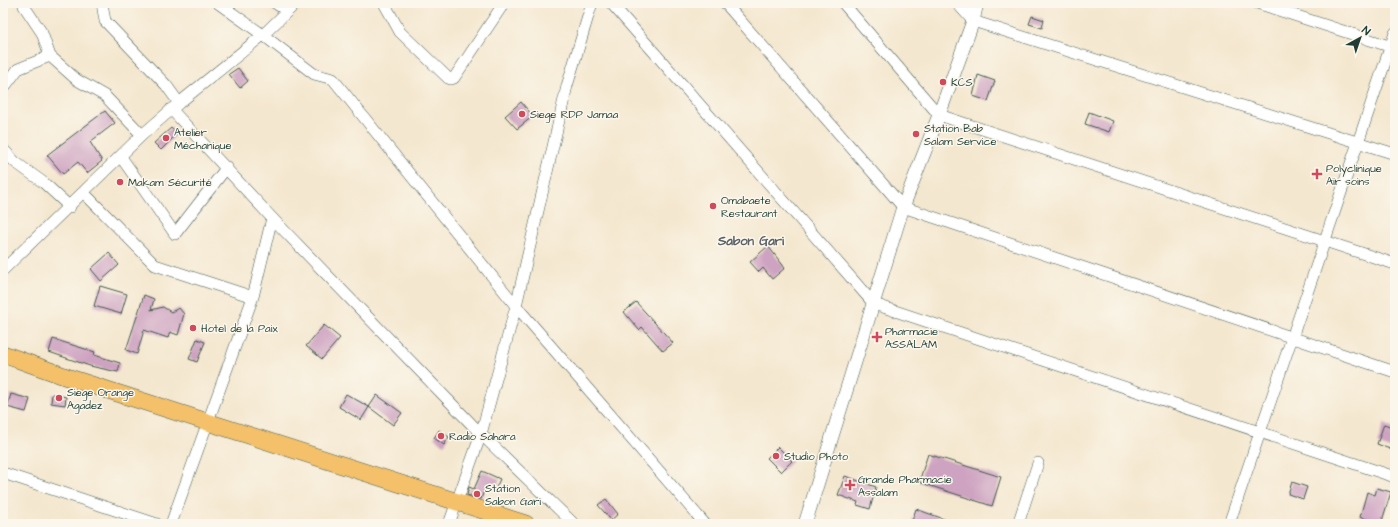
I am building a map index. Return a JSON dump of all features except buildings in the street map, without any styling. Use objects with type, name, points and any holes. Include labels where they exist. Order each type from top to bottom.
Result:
[{"type":"main road","points":[[3,354],[526,524]]},
{"type":"street","points":[[24,3],[24,6],[42,33],[50,56],[77,80],[105,96],[142,135]]},
{"type":"street","points":[[102,3],[105,21],[166,85],[175,106],[272,218],[482,434],[574,524]]},
{"type":"street","points":[[218,3],[314,74],[333,79],[516,306],[705,524]]},
{"type":"street","points":[[275,3],[287,11]]},
{"type":"street","points":[[3,270],[70,207],[142,135],[175,106],[263,35],[296,3]]},
{"type":"street","points":[[384,3],[395,24],[406,38],[451,80],[454,78],[504,3]]},
{"type":"street","points":[[449,524],[482,434],[516,306],[567,86],[592,3]]},
{"type":"street","points":[[611,3],[874,304],[1395,477]]},
{"type":"street","points":[[726,3],[903,207],[1395,372]]},
{"type":"street","points":[[842,3],[939,115],[1395,264]]},
{"type":"street","points":[[957,3],[973,21],[1395,154]]},
{"type":"street","points":[[805,524],[903,207],[939,115],[973,21],[977,3]]},
{"type":"street","points":[[1257,3],[1393,47]]},
{"type":"street","points":[[1229,524],[1358,142],[1393,47],[1395,33]]},
{"type":"street","points":[[3,89],[18,69],[50,56]]},
{"type":"street","points":[[3,149],[14,162],[44,183],[70,207]]},
{"type":"street","points":[[121,157],[175,234],[227,167]]},
{"type":"street","points":[[84,193],[155,265],[253,297]]},
{"type":"street","points":[[171,524],[253,297],[272,218]]},
{"type":"street","points":[[1018,524],[1038,462]]},
{"type":"street","points":[[3,473],[157,524]]},
{"type":"place","name":"KCS","points":[[943,82]]},
{"type":"place","name":"Siege RDP Jamaa","points":[[522,114]]},
{"type":"place","name":"Station Bab Salam Service","points":[[916,134]]},
{"type":"place","name":"Atelier Méchanique","points":[[166,138]]},
{"type":"place","name":"Polyclinique Aïr soins","points":[[1317,174]]},
{"type":"place","name":"Makam Sécurité","points":[[120,182]]},
{"type":"place","name":"Omabaete Restaurant","points":[[713,206]]},
{"type":"place","name":"Hotel de la Paix","points":[[193,328]]},
{"type":"place","name":"Pharmacie ASSALAM","points":[[877,337]]},
{"type":"place","name":"Siege Orange Agadez","points":[[59,398]]},
{"type":"place","name":"Radio Sahara","points":[[441,436]]},
{"type":"place","name":"Studio Photo","points":[[776,456]]},
{"type":"place","name":"Grande Pharmacie Assalam","points":[[850,485]]},
{"type":"place","name":"Station Sabon Gari","points":[[477,494]]},
{"type":"district","name":"Sabon Gari","points":[[751,241]]}]
